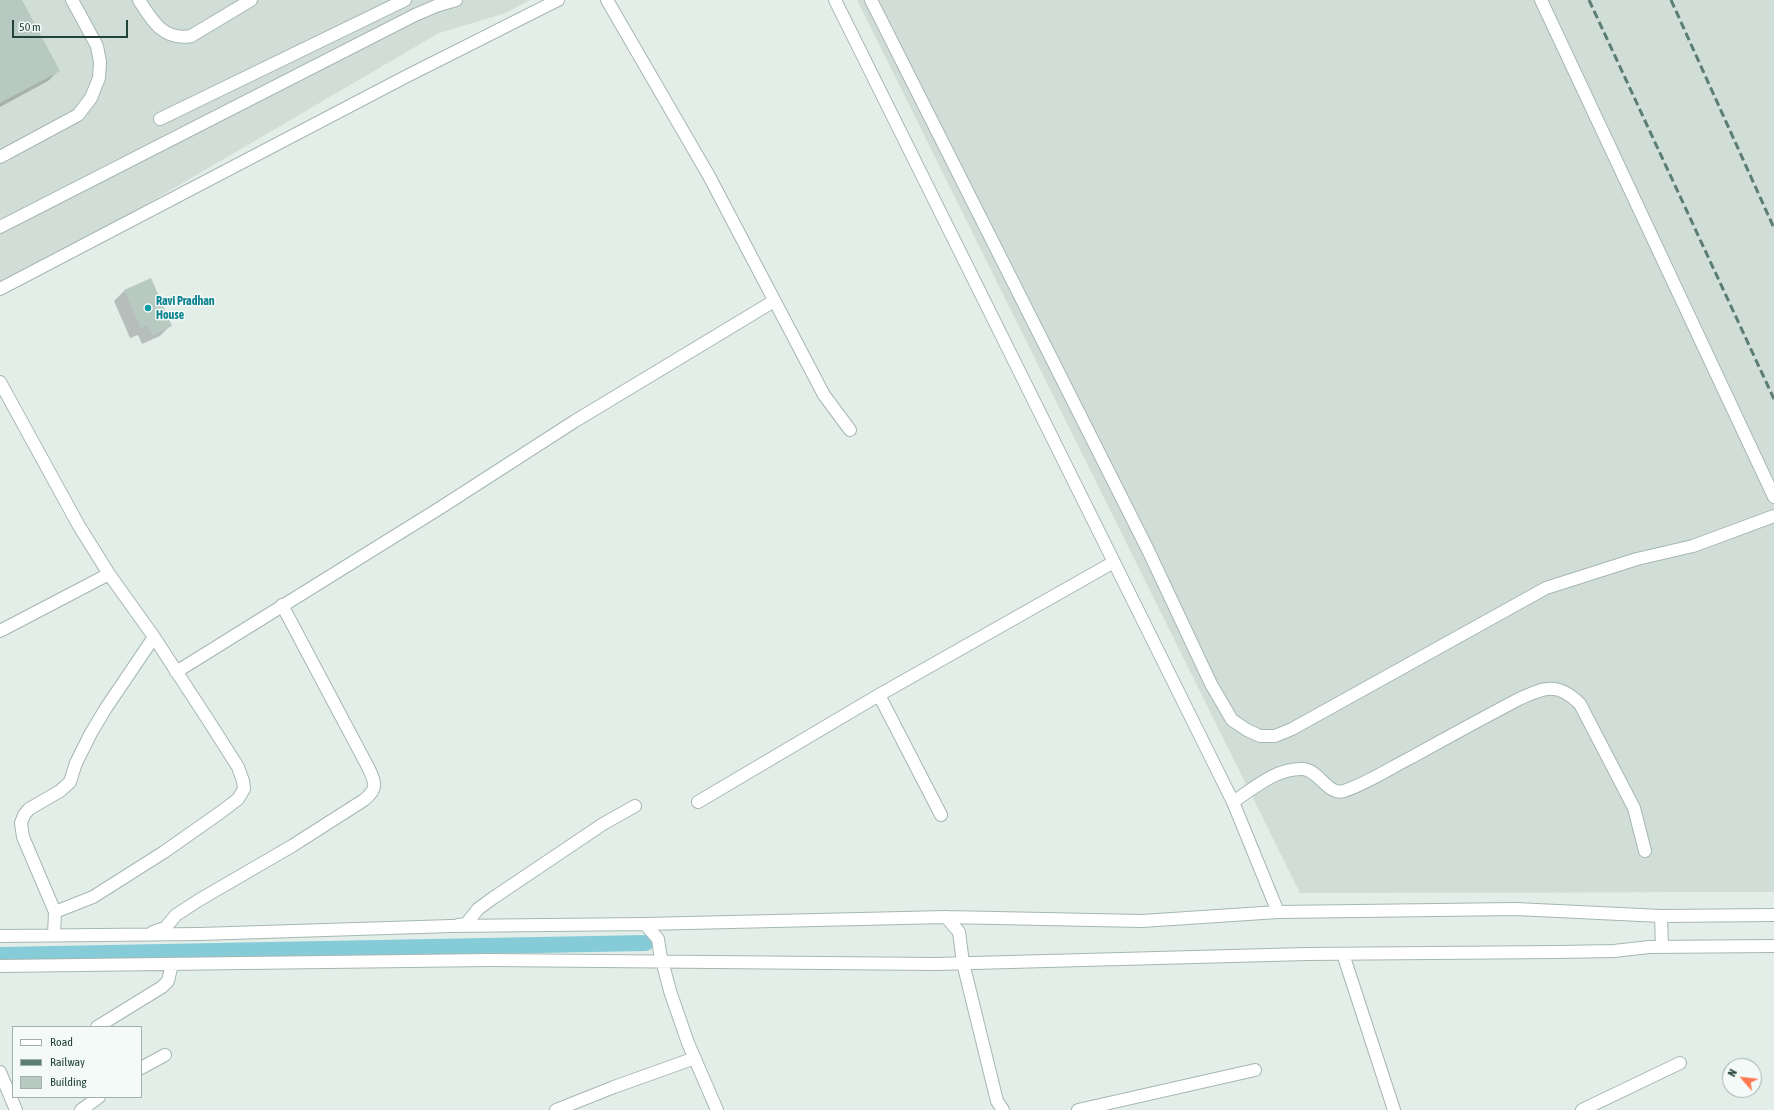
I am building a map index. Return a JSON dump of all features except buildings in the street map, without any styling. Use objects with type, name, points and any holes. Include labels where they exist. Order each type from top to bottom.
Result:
[{"type":"street","points":[[0,157],[78,115],[91,98],[99,78],[100,62],[97,46],[72,0]]},
{"type":"street","points":[[139,0],[153,21],[170,35],[181,38],[191,36],[251,0]]},
{"type":"street","points":[[160,119],[405,0]]},
{"type":"street","points":[[0,227],[415,15],[436,6],[456,0]]},
{"type":"street","points":[[0,289],[406,76],[558,0]]},
{"type":"street","points":[[607,0],[709,176],[824,395],[850,430]]},
{"type":"street","points":[[835,0],[1233,802],[1278,912]]},
{"type":"street","points":[[871,0],[1148,550],[1211,684],[1232,720],[1247,730],[1260,736],[1275,736],[1292,728],[1546,588],[1637,559],[1693,546],[1774,516]]},
{"type":"street","points":[[1541,0],[1774,497]]},
{"type":"street","points":[[176,672],[440,508],[574,422],[774,301]]},
{"type":"street","points":[[0,382],[79,526],[109,574],[154,637],[238,767],[244,789],[238,799],[164,852],[93,896],[55,912]]},
{"type":"street","points":[[698,802],[879,695],[1114,562]]},
{"type":"street","points":[[0,631],[109,574]]},
{"type":"street","points":[[146,934],[165,928],[176,915],[292,846],[364,800],[375,788],[374,780],[368,766],[282,605]]},
{"type":"street","points":[[54,935],[55,912],[23,837],[21,823],[24,815],[29,809],[60,791],[70,782],[76,763],[91,733],[154,637]]},
{"type":"street","points":[[1233,802],[1274,774],[1286,770],[1304,769],[1315,774],[1333,790],[1342,792],[1385,771],[1540,689],[1561,689],[1570,694],[1580,704],[1634,808],[1645,851]]},
{"type":"street","points":[[879,695],[940,815]]},
{"type":"street","points":[[451,926],[466,924],[478,909],[493,898],[603,824],[635,806]]},
{"type":"street","points":[[0,936],[946,917],[1142,921],[1278,912],[1516,909],[1661,916],[1774,915]]},
{"type":"street","points":[[1661,916],[1662,947]]},
{"type":"street","points":[[946,917],[960,932],[962,958],[997,1101],[1003,1110]]},
{"type":"street","points":[[644,924],[658,939],[661,958],[670,990],[695,1058],[717,1110]]},
{"type":"street","points":[[0,966],[661,958],[962,958],[1558,952],[1614,951],[1643,947],[1774,946]]},
{"type":"street","points":[[1343,954],[1394,1110]]},
{"type":"street","points":[[99,1026],[162,987],[168,981],[172,964]]},
{"type":"street","points":[[142,1067],[165,1055]]},
{"type":"street","points":[[556,1110],[614,1087],[695,1058]]},
{"type":"street","points":[[1582,1110],[1680,1063]]},
{"type":"street","points":[[1078,1110],[1255,1070]]},
{"type":"street","points":[[5,1076],[12,1098]]},
{"type":"street","points":[[12,1098],[16,1110]]},
{"type":"street","points":[[81,1110],[98,1098]]},
{"type":"shaded area","points":[[0,0],[530,0],[506,13],[439,33],[0,290]]},
{"type":"shaded area","points":[[857,0],[1774,0],[1774,892],[1300,893]]},
{"type":"waterway","points":[[0,955],[646,943]]},
{"type":"railway","points":[[1589,0],[1774,399]]},
{"type":"railway","points":[[1671,0],[1774,228]]},
{"type":"place","name":"Ravi Pradhan House","points":[[148,308]]}]
